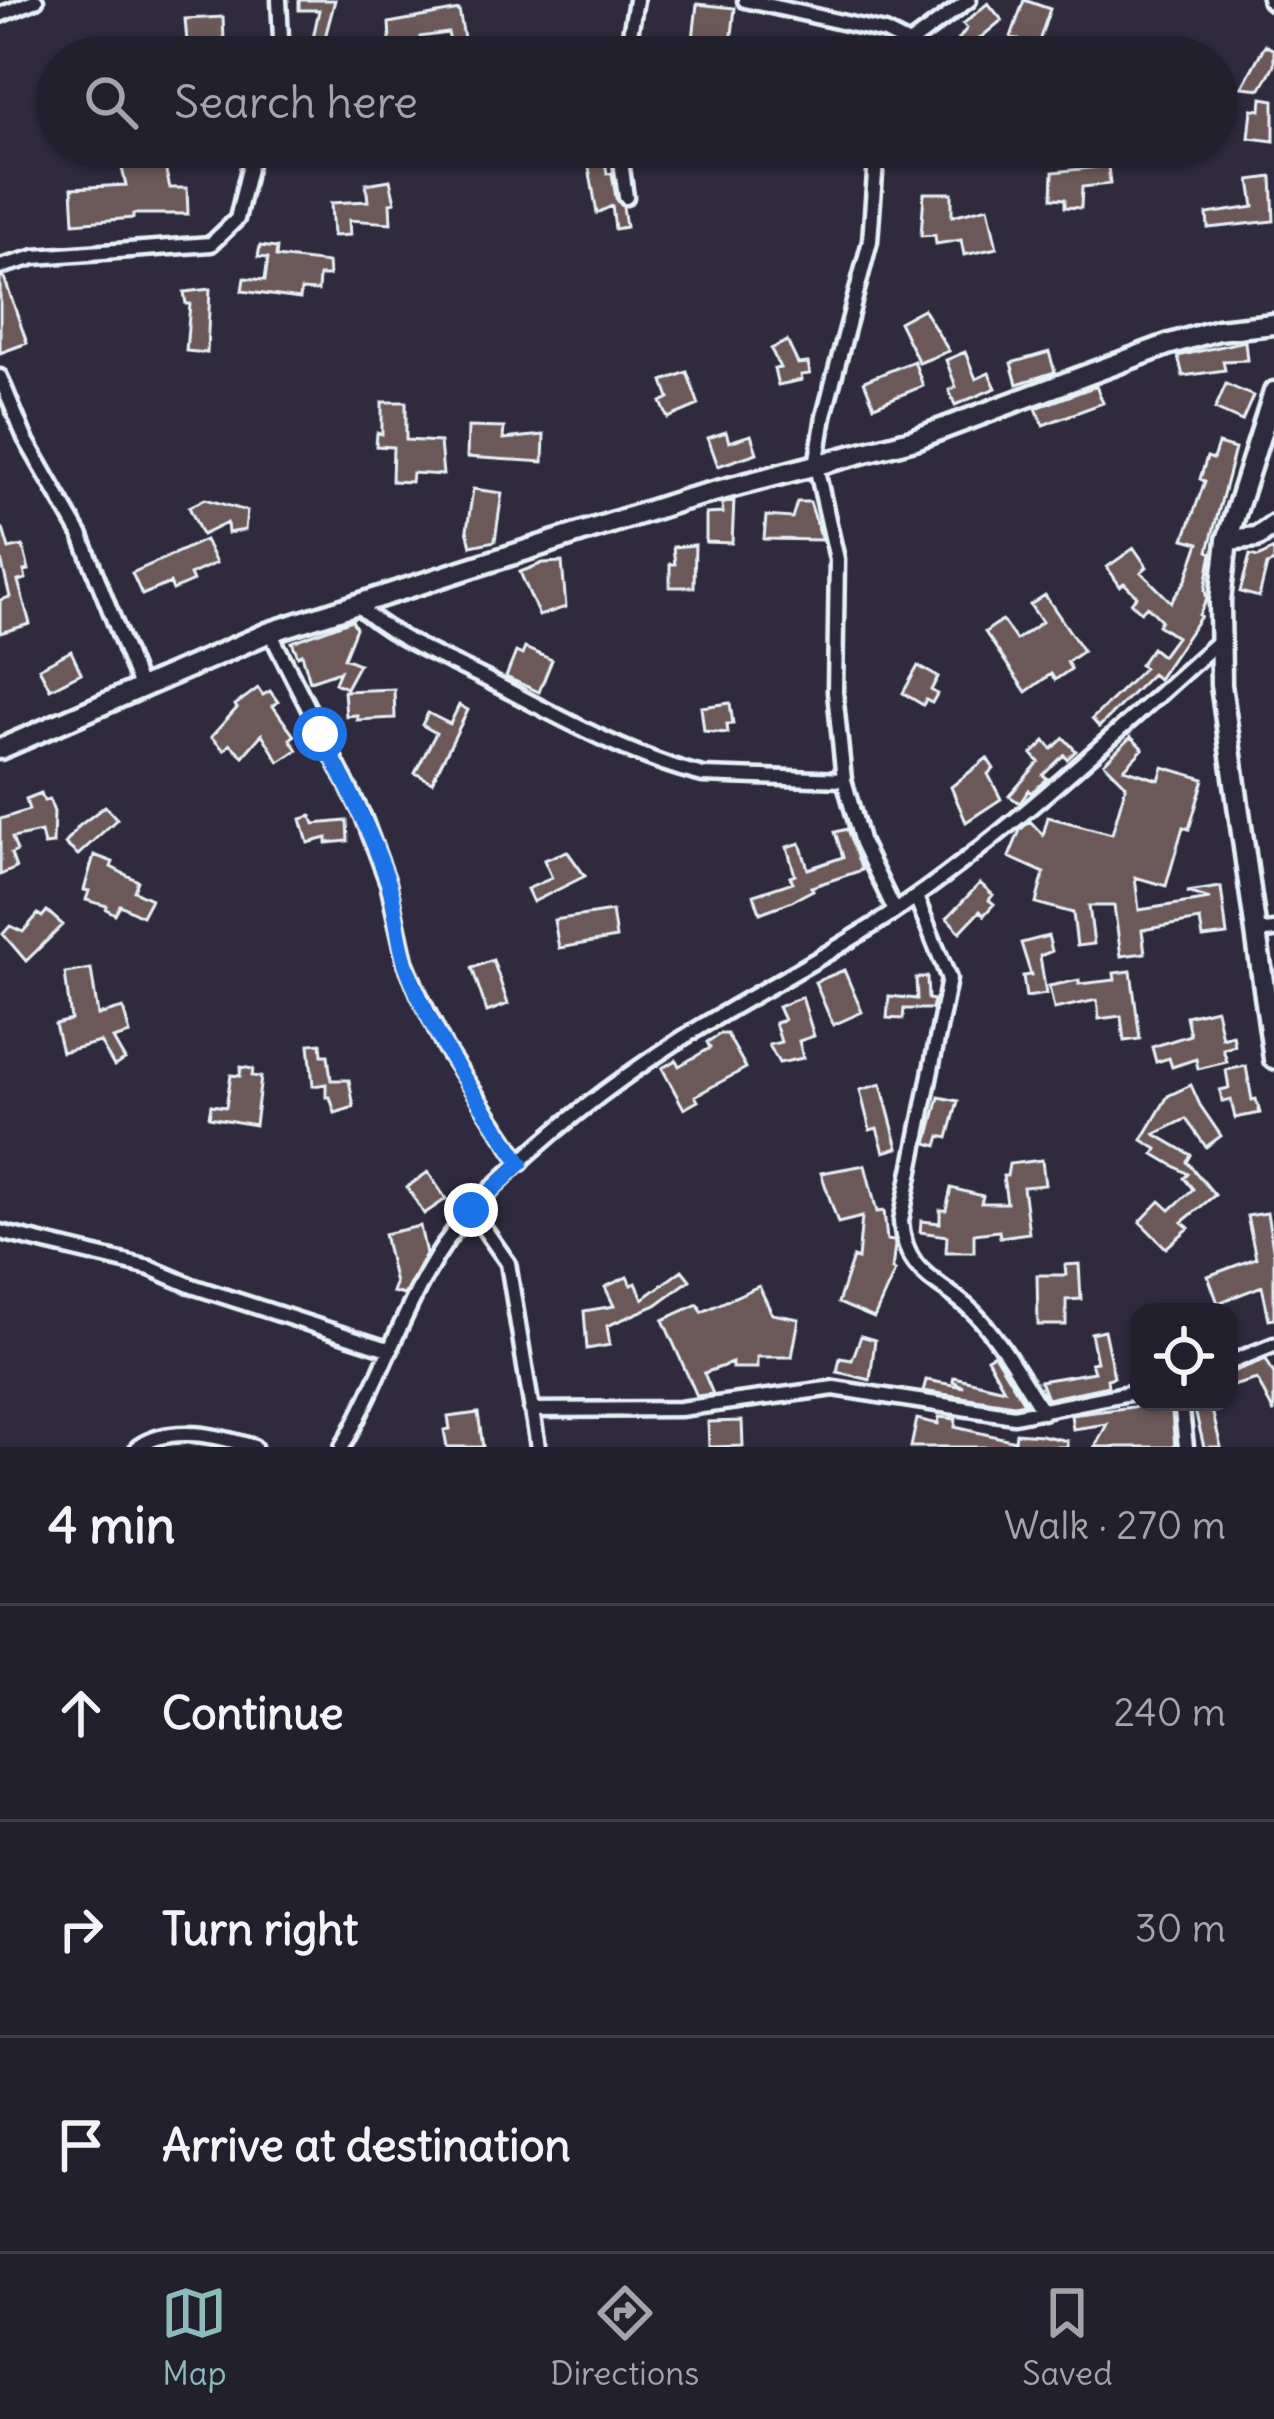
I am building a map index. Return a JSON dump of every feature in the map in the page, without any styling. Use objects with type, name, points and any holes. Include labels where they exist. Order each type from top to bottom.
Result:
[{"type":"main road","points":[[0,749],[270,632],[622,518],[915,440],[1218,329],[1274,324]]},
{"type":"main road","points":[[1274,392],[1227,540],[1219,641],[1221,685],[1264,931],[1274,1059]]},
{"type":"main road","points":[[1234,513],[1274,524]]},
{"type":"main road","points":[[1227,540],[1257,537],[1274,524]]},
{"type":"street","points":[[0,15],[36,0]]},
{"type":"street","points":[[280,0],[281,36]]},
{"type":"street","points":[[630,36],[636,0]]},
{"type":"street","points":[[745,0],[893,36]]},
{"type":"street","points":[[920,36],[969,0]]},
{"type":"street","points":[[0,267],[47,256],[211,244],[237,219],[249,168]]},
{"type":"street","points":[[623,168],[626,196]]},
{"type":"street","points":[[875,168],[870,241],[824,416],[817,466],[837,559],[835,692],[844,780],[862,843],[895,911]]},
{"type":"street","points":[[0,376],[25,438],[81,536],[140,687]]},
{"type":"street","points":[[356,604],[394,633],[570,722],[681,770],[703,775],[844,780]]},
{"type":"street","points":[[270,632],[363,816],[388,883],[405,961],[418,992],[445,1048],[521,1163]]},
{"type":"street","points":[[342,1447],[416,1297],[471,1210],[561,1126],[678,1041],[824,958],[916,897],[1048,792],[1219,641]]},
{"type":"street","points":[[916,897],[949,979],[908,1180],[902,1221],[905,1245],[923,1276],[961,1299],[982,1321],[1043,1412]]},
{"type":"street","points":[[471,1210],[508,1263],[538,1447]]},
{"type":"street","points":[[0,1232],[151,1268],[191,1286],[391,1350]]},
{"type":"street","points":[[1238,1359],[1274,1345]]},
{"type":"street","points":[[531,1410],[680,1409],[834,1388],[1014,1416],[1130,1392]]},
{"type":"street","points":[[1182,1411],[1186,1447]]},
{"type":"street","points":[[138,1447],[179,1435],[204,1434],[254,1447]]},
{"type":"building","points":[[299,0],[335,0],[325,36],[313,36],[319,10],[299,10]]},
{"type":"building","points":[[1024,0],[1050,9],[1041,36],[1011,36]]},
{"type":"building","points":[[988,3],[1002,20],[983,36],[961,36],[967,28],[963,24]]},
{"type":"building","points":[[697,4],[735,8],[732,36],[693,36]]},
{"type":"building","points":[[459,10],[464,36],[390,36],[389,23]]},
{"type":"building","points":[[223,17],[224,36],[186,36],[185,19]]},
{"type":"building","points":[[1265,45],[1274,50],[1274,65],[1261,89],[1242,87]]},
{"type":"building","points":[[1262,98],[1274,100],[1274,141],[1249,138],[1252,109],[1261,110]]},
{"type":"building","points":[[122,168],[165,168],[170,188],[187,188],[188,214],[133,214],[133,218],[74,223],[72,188],[126,185]]},
{"type":"building","points":[[589,168],[606,168],[607,174],[612,173],[626,227],[615,229],[612,206],[597,213]]},
{"type":"building","points":[[1108,168],[1110,184],[1082,187],[1081,208],[1065,207],[1065,199],[1052,198],[1053,172]]},
{"type":"building","points":[[1272,177],[1274,221],[1208,228],[1207,214],[1254,207],[1250,180]]},
{"type":"building","points":[[390,180],[395,202],[390,203],[391,223],[349,220],[350,235],[333,236],[331,203],[368,201],[366,184]]},
{"type":"building","points":[[924,193],[952,193],[952,216],[988,207],[997,248],[964,255],[961,240],[936,244],[935,235],[921,236]]},
{"type":"building","points":[[260,246],[277,248],[276,257],[328,263],[329,276],[319,276],[318,291],[301,290],[300,299],[242,291],[244,278],[265,280],[268,258],[258,257]]},
{"type":"building","points":[[0,277],[4,277],[27,343],[0,353]]},
{"type":"building","points":[[210,289],[207,353],[186,351],[190,304],[184,292]]},
{"type":"building","points":[[923,309],[949,351],[919,363],[899,322]]},
{"type":"building","points":[[787,341],[798,364],[808,363],[810,374],[778,385],[774,369],[780,368],[771,349]]},
{"type":"building","points":[[1245,341],[1247,360],[1223,361],[1225,370],[1183,376],[1178,356]]},
{"type":"building","points":[[965,352],[976,379],[989,373],[996,388],[955,405],[949,390],[956,387],[946,360]]},
{"type":"building","points":[[1049,352],[1055,372],[1017,384],[1011,363]]},
{"type":"building","points":[[914,361],[923,386],[874,406],[864,381]]},
{"type":"building","points":[[687,372],[699,405],[668,418],[661,402],[669,398],[663,381]]},
{"type":"building","points":[[1226,384],[1253,396],[1242,421],[1215,409]]},
{"type":"building","points":[[1096,386],[1103,403],[1043,425],[1036,408]]},
{"type":"building","points":[[382,402],[406,402],[406,440],[440,442],[443,475],[412,473],[411,482],[392,481],[393,447],[376,446],[377,433],[382,434]]},
{"type":"building","points":[[468,427],[504,428],[503,439],[544,435],[543,462],[467,457]]},
{"type":"building","points":[[726,432],[729,442],[751,435],[757,453],[718,466],[708,438]]},
{"type":"building","points":[[1218,444],[1235,449],[1208,551],[1212,553],[1201,616],[1158,679],[1152,674],[1099,727],[1092,719],[1144,668],[1140,665],[1152,648],[1162,656],[1176,637],[1158,625],[1161,620],[1147,606],[1141,612],[1131,603],[1137,596],[1124,583],[1120,586],[1107,567],[1134,548],[1147,567],[1141,572],[1171,602],[1186,580],[1199,543],[1184,539],[1205,481],[1200,479],[1207,457],[1213,459]]},
{"type":"building","points":[[473,489],[502,493],[495,541],[471,546],[467,530]]},
{"type":"building","points":[[205,499],[247,511],[245,530],[228,533],[227,523],[202,535],[189,507]]},
{"type":"building","points":[[734,500],[732,543],[706,542],[706,514],[723,513],[722,504]]},
{"type":"building","points":[[797,502],[810,502],[822,540],[764,539],[766,516],[792,518]]},
{"type":"building","points":[[3,529],[9,549],[23,546],[29,570],[24,571],[26,579],[18,581],[30,624],[0,633],[0,600],[10,597],[0,555]]},
{"type":"building","points":[[205,540],[216,563],[190,575],[193,581],[173,590],[170,583],[142,595],[132,573]]},
{"type":"building","points":[[695,545],[694,587],[670,587],[673,547]]},
{"type":"building","points":[[1274,549],[1274,562],[1267,565],[1259,597],[1240,592],[1250,555],[1258,557]]},
{"type":"building","points":[[562,562],[566,607],[539,616],[520,572]]},
{"type":"building","points":[[1045,595],[1083,651],[1067,662],[1071,669],[1055,680],[1051,674],[1026,692],[985,632],[1002,620],[1016,640],[1042,622],[1030,605]]},
{"type":"building","points":[[352,620],[356,628],[344,658],[359,664],[346,688],[335,683],[340,671],[310,681],[302,654],[298,656],[292,642]]},
{"type":"building","points":[[525,648],[552,660],[539,692],[506,677],[516,652],[522,655]]},
{"type":"building","points":[[71,651],[81,673],[50,689],[39,668]]},
{"type":"building","points":[[918,666],[938,677],[931,690],[937,694],[932,703],[926,700],[923,705],[903,693]]},
{"type":"building","points":[[258,688],[263,695],[270,691],[278,702],[273,706],[294,736],[290,739],[297,750],[279,762],[262,734],[243,756],[230,744],[224,750],[211,737],[235,705]]},
{"type":"building","points":[[394,689],[395,718],[346,716],[344,691]]},
{"type":"building","points":[[730,703],[733,724],[727,724],[728,733],[704,731],[701,707]]},
{"type":"building","points":[[459,705],[468,710],[432,782],[415,773],[436,733],[422,725],[428,713],[450,724]]},
{"type":"building","points":[[1131,737],[1143,749],[1124,769],[1159,780],[1163,767],[1204,779],[1189,829],[1183,827],[1166,886],[1135,877],[1139,910],[1210,899],[1187,892],[1221,887],[1227,935],[1203,938],[1200,920],[1142,930],[1145,953],[1121,956],[1114,906],[1089,906],[1094,944],[1077,946],[1073,913],[1036,903],[1044,873],[1009,857],[1020,830],[1030,821],[1043,835],[1048,817],[1112,834],[1126,785],[1104,763]]},
{"type":"building","points":[[1064,738],[1076,751],[1067,759],[1064,755],[1020,803],[1009,796],[1039,762],[1032,754],[1045,741],[1052,749]]},
{"type":"building","points":[[987,758],[994,769],[988,774],[1001,799],[966,822],[951,787]]},
{"type":"building","points":[[41,793],[54,812],[53,844],[44,845],[41,832],[12,838],[16,868],[0,875],[0,819],[29,810],[26,799]]},
{"type":"building","points":[[105,806],[117,819],[78,855],[65,844]]},
{"type":"building","points":[[311,816],[314,824],[347,821],[348,841],[327,843],[327,838],[308,843],[301,819]]},
{"type":"building","points":[[847,829],[862,870],[811,887],[813,890],[790,902],[760,913],[754,895],[793,882],[787,847],[800,843],[808,869],[843,857],[835,832]]},
{"type":"building","points":[[567,851],[585,876],[533,902],[527,889],[552,878],[544,860]]},
{"type":"building","points":[[94,855],[113,862],[111,867],[138,881],[134,891],[151,899],[142,916],[120,905],[115,914],[107,906],[86,900],[89,891],[84,890]]},
{"type":"building","points":[[980,883],[993,895],[989,900],[994,904],[960,932],[947,918]]},
{"type":"building","points":[[47,911],[63,925],[26,961],[3,934],[10,926],[23,932],[38,914],[42,917]]},
{"type":"building","points":[[612,911],[616,938],[559,948],[554,920]]},
{"type":"building","points":[[1048,936],[1052,951],[1040,956],[1046,994],[1026,997],[1023,976],[1031,975],[1021,943]]},
{"type":"building","points":[[493,960],[508,1004],[487,1012],[472,968]]},
{"type":"building","points":[[91,969],[98,1015],[123,1008],[130,1034],[113,1039],[125,1060],[114,1066],[100,1042],[62,1052],[55,1024],[71,1020],[65,973]]},
{"type":"building","points":[[844,970],[862,1012],[833,1025],[815,982]]},
{"type":"building","points":[[1131,971],[1140,1039],[1124,1041],[1121,1016],[1099,1019],[1097,1000],[1054,1009],[1049,986],[1115,980],[1114,973]]},
{"type":"building","points":[[927,977],[932,1009],[904,1009],[903,1019],[887,1018],[889,996],[917,999],[916,978]]},
{"type":"building","points":[[802,997],[814,1036],[799,1041],[803,1058],[779,1063],[769,1045],[781,1042],[775,1023],[784,1020],[778,1007]]},
{"type":"building","points":[[1216,1009],[1222,1038],[1233,1035],[1235,1046],[1223,1049],[1227,1062],[1198,1069],[1196,1059],[1172,1067],[1169,1058],[1156,1062],[1152,1047],[1190,1035],[1186,1016]]},
{"type":"building","points":[[727,1034],[746,1068],[695,1096],[698,1101],[684,1109],[662,1068],[676,1060],[679,1066],[710,1048],[707,1042]]},
{"type":"building","points":[[321,1043],[322,1055],[328,1055],[331,1080],[349,1080],[354,1107],[335,1113],[326,1097],[326,1084],[313,1086],[309,1044]]},
{"type":"building","points":[[1246,1066],[1252,1100],[1256,1099],[1260,1113],[1235,1118],[1231,1100],[1222,1101],[1220,1090],[1229,1088],[1226,1070]]},
{"type":"building","points":[[241,1067],[261,1077],[255,1125],[209,1117],[211,1105],[226,1107],[231,1075],[240,1076]]},
{"type":"building","points":[[881,1084],[898,1148],[884,1152],[877,1128],[870,1130],[860,1090]]},
{"type":"building","points":[[1191,1085],[1221,1136],[1206,1147],[1186,1119],[1155,1134],[1191,1155],[1187,1162],[1215,1195],[1182,1222],[1189,1228],[1166,1248],[1140,1222],[1160,1201],[1170,1210],[1193,1189],[1184,1178],[1188,1174],[1154,1154],[1157,1149],[1142,1140],[1168,1096]]},
{"type":"building","points":[[939,1097],[958,1101],[948,1138],[940,1136],[937,1146],[927,1143]]},
{"type":"building","points":[[1042,1160],[1045,1185],[1023,1187],[1029,1233],[974,1234],[974,1252],[946,1252],[947,1236],[920,1232],[921,1221],[940,1223],[940,1210],[946,1210],[951,1188],[983,1196],[981,1203],[1007,1203],[1003,1176],[1009,1164]]},
{"type":"building","points":[[865,1165],[877,1212],[884,1211],[887,1240],[895,1245],[895,1271],[874,1318],[838,1303],[853,1257],[858,1259],[862,1217],[838,1223],[821,1173]]},
{"type":"building","points":[[428,1172],[446,1199],[424,1214],[407,1187]]},
{"type":"building","points":[[1267,1213],[1274,1254],[1274,1318],[1269,1319],[1262,1286],[1218,1303],[1208,1276],[1256,1258],[1247,1216]]},
{"type":"building","points":[[420,1226],[426,1254],[404,1295],[392,1292],[395,1284],[384,1234]]},
{"type":"building","points":[[1079,1264],[1081,1299],[1066,1300],[1066,1325],[1038,1325],[1037,1275],[1066,1275],[1065,1265]]},
{"type":"building","points":[[682,1270],[690,1280],[656,1305],[607,1326],[610,1345],[587,1349],[584,1311],[614,1306],[605,1287],[627,1277],[631,1285],[636,1283],[643,1299]]},
{"type":"building","points":[[759,1286],[772,1314],[799,1319],[792,1357],[757,1357],[757,1368],[732,1368],[732,1363],[704,1373],[713,1394],[697,1396],[663,1320],[698,1304],[702,1312]]},
{"type":"building","points":[[1104,1330],[1114,1377],[1107,1379],[1108,1386],[1047,1399],[1040,1381],[1094,1372],[1091,1363],[1097,1362],[1091,1333]]},
{"type":"building","points":[[861,1336],[875,1340],[870,1380],[837,1372],[840,1358],[852,1360]]},
{"type":"building","points":[[994,1354],[1024,1403],[923,1391],[926,1380],[964,1387],[954,1377],[1004,1389],[987,1358]]},
{"type":"building","points":[[1266,1359],[1274,1374],[1274,1413],[1257,1379],[1238,1384],[1238,1370]]},
{"type":"building","points":[[1130,1407],[1130,1411],[1172,1411],[1175,1447],[1095,1447],[1107,1424],[1073,1429],[1071,1415]]},
{"type":"building","points":[[1195,1411],[1212,1411],[1221,1447],[1204,1447]]},
{"type":"building","points":[[478,1413],[483,1447],[447,1447],[448,1417]]},
{"type":"building","points":[[939,1417],[956,1419],[955,1427],[1015,1441],[1016,1433],[1041,1435],[1067,1441],[1067,1447],[911,1447],[917,1419],[938,1424]]},
{"type":"building","points":[[742,1421],[743,1446],[709,1447],[708,1422]]},
{"type":"route","points":[[320,734],[363,816],[388,883],[405,961],[418,992],[445,1048],[521,1163],[471,1210]]}]
